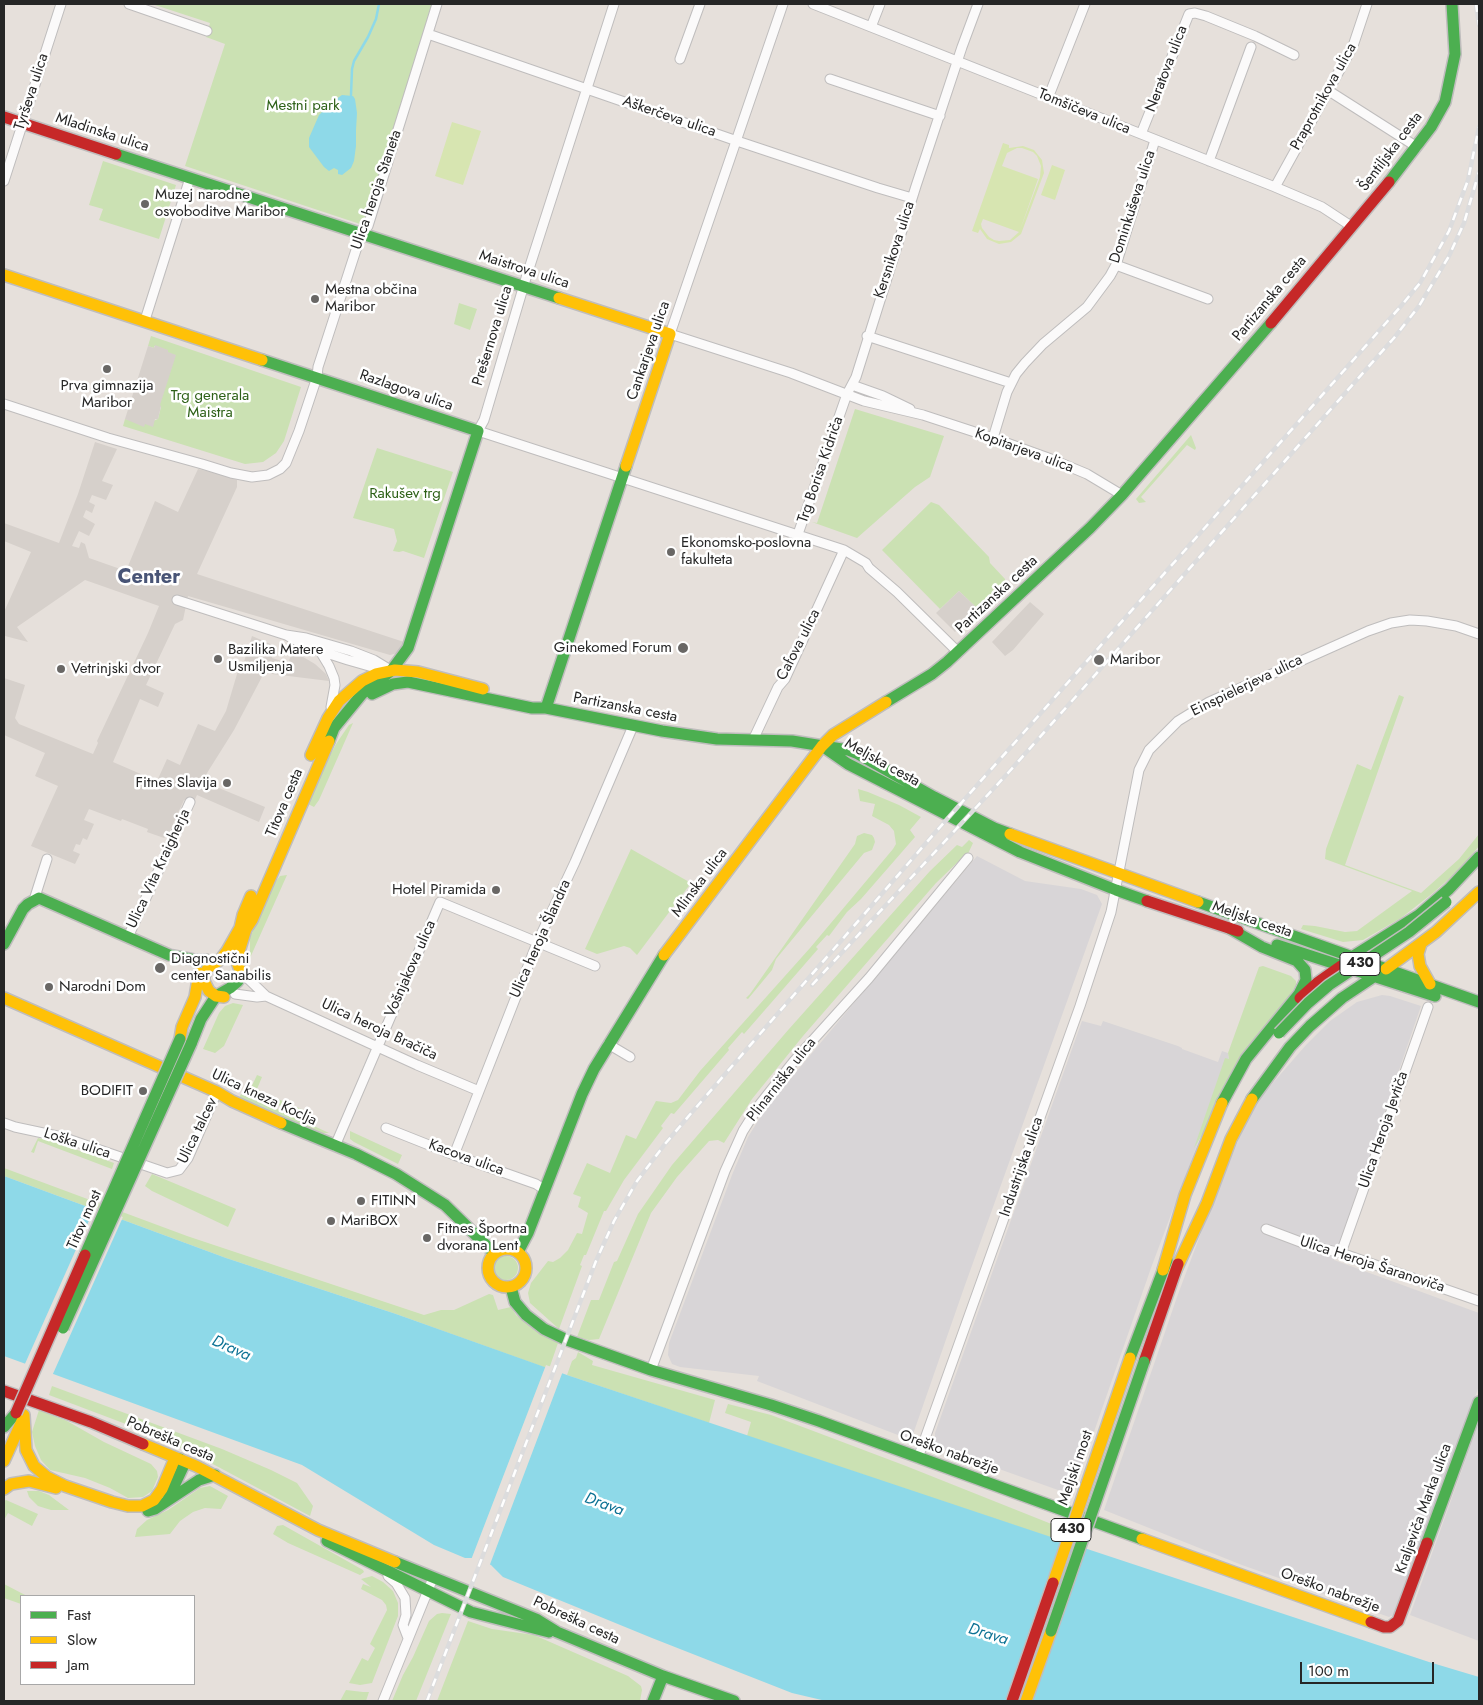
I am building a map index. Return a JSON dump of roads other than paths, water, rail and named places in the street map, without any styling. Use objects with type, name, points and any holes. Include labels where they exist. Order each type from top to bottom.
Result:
[{"type":"main road","name":"Šentiljska cesta","points":[[1351,226],[1417,147],[1445,102],[1455,54],[1452,4]]},
{"type":"main road","name":"Mladinska ulica","points":[[4,116],[190,178]]},
{"type":"main road","name":"Maistrova ulica","points":[[190,178],[670,334]]},
{"type":"main road","name":"Partizanska cesta","points":[[391,671],[401,670],[426,674],[529,701],[546,708],[633,726],[707,738],[792,741],[822,746],[832,735],[932,674],[1090,528],[1122,495],[1259,337],[1351,226]]},
{"type":"main road","name":"Razlagova ulica","points":[[4,275],[478,431]]},
{"type":"main road","name":"Cankarjeva ulica","points":[[546,708],[670,334]]},
{"type":"main road","name":"Prešernova ulica","points":[[391,671],[405,654],[410,642],[478,431]]},
{"type":"main road","name":"Titova cesta","points":[[248,918],[329,738],[339,720],[362,694],[391,671]]},
{"type":"main road","name":"Titova cesta","points":[[248,918],[328,718],[339,701],[362,681],[376,674],[391,671]]},
{"type":"main road","name":"Titova cesta","points":[[354,704],[393,684],[403,682],[415,683]]},
{"type":"main road","name":"Partizanska cesta","points":[[415,683],[532,708],[546,708]]},
{"type":"main road","name":"Meljska cesta","points":[[822,746],[848,750],[858,754],[994,828],[1479,1002]]},
{"type":"main road","name":"Meljska cesta","points":[[822,746],[848,764],[1020,852],[1116,890],[1341,966],[1479,1009]]},
{"type":"main road","name":"Mlinska ulica","points":[[518,1252],[528,1233],[582,1094],[608,1044],[664,955],[822,746]]},
{"type":"main road","points":[[1285,1011],[1316,983],[1419,915],[1449,889],[1479,857]]},
{"type":"main road","name":"430","points":[[1449,904],[1479,870]]},
{"type":"main road","name":"430","points":[[1163,1270],[1229,1109],[1255,1064],[1308,1003],[1329,985],[1449,904],[1479,881]]},
{"type":"main road","points":[[1174,1274],[1206,1203],[1231,1138],[1254,1095],[1290,1047],[1310,1026],[1342,998],[1421,944],[1468,904],[1479,892]]},
{"type":"main road","points":[[4,944],[23,909],[39,898],[48,900],[169,955],[184,965],[202,982],[226,996]]},
{"type":"main road","points":[[202,982],[219,950],[248,918]]},
{"type":"main road","points":[[226,996],[235,984],[242,967],[246,947],[248,918]]},
{"type":"main road","points":[[1163,1270],[1185,1195],[1220,1106],[1246,1059],[1305,985],[1306,976],[1302,966],[1297,961],[1262,947],[1229,928]]},
{"type":"main road","points":[[1421,944],[1418,954],[1420,966],[1430,984]]},
{"type":"main road","points":[[169,955],[195,960],[215,956],[242,967]]},
{"type":"main road","points":[[202,982],[200,968],[215,956]]},
{"type":"main road","points":[[226,996],[244,984],[242,967]]},
{"type":"main road","name":"Titov most","points":[[20,1414],[180,1039],[182,1027],[202,982]]},
{"type":"main road","name":"Titov most","points":[[20,1414],[192,1044],[226,996]]},
{"type":"main road","name":"Ulica kneza Koclja","points":[[4,998],[380,1166],[423,1190],[461,1219],[494,1253]]},
{"type":"main road","name":"430","points":[[1270,1054],[1282,1034]]},
{"type":"main road","name":"430","points":[[1174,1274],[1211,1166],[1234,1112],[1252,1078]]},
{"type":"main road","points":[[508,1248],[518,1252],[525,1262],[526,1272],[519,1283],[511,1287],[497,1285],[489,1276],[488,1263],[494,1253],[508,1248]]},
{"type":"main road","name":"Meljski most","points":[[1012,1701],[1130,1358],[1163,1270]]},
{"type":"main road","name":"Meljski most","points":[[1026,1701],[1174,1274]]},
{"type":"main road","name":"Oreško nabrežje","points":[[511,1287],[515,1302],[526,1315],[544,1329],[567,1340],[651,1370],[771,1405],[1377,1625],[1390,1627],[1394,1625]]},
{"type":"main road","name":"Pobreška cesta","points":[[4,1391],[90,1422],[178,1458],[318,1530],[536,1619],[557,1632],[663,1676],[734,1701]]},
{"type":"main road","name":"Kraljeviča Marka ulica","points":[[1394,1625],[1398,1622],[1401,1615],[1479,1402]]},
{"type":"main road","points":[[4,1427],[20,1414]]},
{"type":"main road","points":[[4,1438],[20,1414]]},
{"type":"main road","points":[[20,1414],[26,1450],[34,1466],[47,1477],[65,1486],[112,1502],[128,1506],[142,1506],[154,1500],[178,1458]]},
{"type":"main road","points":[[4,1460],[20,1414]]},
{"type":"main road","points":[[167,1500],[183,1468],[178,1458]]},
{"type":"main road","points":[[4,1489],[11,1484],[29,1481],[46,1485],[129,1514],[155,1509],[199,1480],[214,1475]]},
{"type":"main road","name":"Meljski most","points":[[1020,1701],[1083,1518]]},
{"type":"main road","name":"Pobreška cesta","points":[[318,1530],[328,1542],[380,1569]]},
{"type":"main road","points":[[380,1569],[387,1570],[471,1612],[544,1632],[557,1632]]},
{"type":"main road","points":[[653,1701],[663,1676]]},
{"type":"street","name":"Tyrševa ulica","points":[[4,181],[60,4]]},
{"type":"street","points":[[129,4],[207,31]]},
{"type":"street","name":"Ulica heroja Staneta","points":[[317,377],[318,367],[362,234],[368,226],[437,4]]},
{"type":"street","name":"Prešernova ulica","points":[[478,431],[484,420],[524,286],[614,4]]},
{"type":"street","points":[[680,59],[700,4]]},
{"type":"street","name":"Cankarjeva ulica","points":[[670,334],[782,4]]},
{"type":"street","name":"Tomšičeva ulica","points":[[813,4],[1275,187],[1322,207],[1351,226]]},
{"type":"street","points":[[871,27],[880,4]]},
{"type":"street","name":"Kersnikova ulica","points":[[852,385],[957,61],[978,4]]},
{"type":"street","points":[[1048,98],[1084,4]]},
{"type":"street","name":"Praprotnikova ulica","points":[[1275,187],[1353,46],[1367,4]]},
{"type":"street","name":"Neratova ulica","points":[[1141,134],[1189,14],[1195,13],[1206,16],[1255,36],[1294,55]]},
{"type":"street","name":"Aškerčeva ulica","points":[[428,34],[912,198]]},
{"type":"street","points":[[1209,161],[1251,47]]},
{"type":"street","points":[[830,79],[940,116]]},
{"type":"street","points":[[1329,91],[1417,147]]},
{"type":"street","name":"Dominkuševa ulica","points":[[993,438],[1011,383],[1025,362],[1043,344],[1087,307],[1116,265],[1155,140]]},
{"type":"street","points":[[145,320],[190,178]]},
{"type":"street","points":[[1116,265],[1208,299]]},
{"type":"street","name":"Maistrova ulica","points":[[670,334],[791,373],[847,394]]},
{"type":"street","points":[[867,336],[1011,383]]},
{"type":"street","points":[[4,404],[108,438],[231,473],[252,477],[274,473],[286,463],[295,444],[317,377]]},
{"type":"street","name":"Kopitarjeva ulica","points":[[852,385],[883,396],[923,415]]},
{"type":"street","name":"Trg Borisa Kidriča","points":[[852,385],[847,394],[798,534],[844,550],[866,563],[869,568],[897,592],[958,652]]},
{"type":"street","name":"Kopitarjeva ulica","points":[[847,394],[864,401],[923,415],[1052,459],[1087,474],[1122,495]]},
{"type":"street","name":"Razlagova ulica","points":[[478,431],[798,534]]},
{"type":"street","name":"Cafova ulica","points":[[753,740],[778,687],[783,682],[844,550]]},
{"type":"street","name":"Partizanska cesta","points":[[178,600],[286,635],[306,638],[352,651],[374,660],[415,683]]},
{"type":"street","name":"Einspielerjeva ulica","points":[[1119,874],[1139,770],[1149,750],[1178,721],[1209,702],[1361,634],[1391,623],[1427,621],[1456,626],[1479,634]]},
{"type":"street","name":"Partizanska cesta","points":[[286,635],[300,644],[320,651],[391,671]]},
{"type":"street","points":[[320,651],[329,666],[335,685],[328,718]]},
{"type":"street","name":"Ulica heroja Šlandra","points":[[454,1156],[537,943],[575,862],[633,726]]},
{"type":"street","name":"Ulica Vita Kraigherja","points":[[128,937],[190,802]]},
{"type":"street","name":"Plinarniška ulica","points":[[651,1370],[725,1171],[743,1131],[760,1104],[794,1062],[869,978],[968,858]]},
{"type":"street","points":[[34,900],[47,859]]},
{"type":"street","name":"Industrijska ulica","points":[[918,1458],[1080,1006],[1111,912],[1119,874]]},
{"type":"street","name":"Vošnjakova ulica","points":[[334,1146],[440,902],[537,943]]},
{"type":"street","points":[[537,943],[595,966]]},
{"type":"street","name":"Ulica heroja Bračiča","points":[[242,967],[266,996],[479,1091]]},
{"type":"street","name":"Ulica heroja Bračiča","points":[[226,996],[266,996]]},
{"type":"street","name":"Ulica Heroja Jevtiča","points":[[1341,1253],[1428,1007]]},
{"type":"street","points":[[608,1044],[630,1057]]},
{"type":"street","name":"Ulica talcev","points":[[149,1168],[167,1173],[179,1170],[183,1166],[217,1092]]},
{"type":"street","name":"Loška ulica","points":[[4,1123],[62,1138],[149,1168]]},
{"type":"street","name":"Kacova ulica","points":[[386,1128],[454,1156],[536,1184],[545,1190]]},
{"type":"street","name":"Ulica Heroja Šaranoviča","points":[[1266,1229],[1311,1246],[1341,1253],[1479,1301]]},
{"type":"street","name":"Pobreška cesta","points":[[380,1569],[396,1583],[403,1593],[406,1606],[404,1625],[408,1638]]},
{"type":"street","name":"Pobreška cesta","points":[[383,1701],[408,1638],[414,1629],[433,1578]]},
{"type":"water","points":[[342,95],[353,96],[357,113],[354,161],[351,168],[342,175],[338,174],[338,170],[334,168],[329,171],[324,167],[309,147],[309,138],[319,115]]},
{"type":"water","name":"Drava","points":[[4,1176],[226,1258],[396,1314],[567,1375],[1060,1540],[1479,1677],[1479,1701],[826,1701],[792,1693],[503,1577],[491,1565],[475,1558],[465,1558],[434,1545],[302,1465],[4,1356]]},
{"type":"waterway","points":[[351,95],[354,61],[376,19],[379,4]]},
{"type":"railway","points":[[1476,4],[1479,25]]},
{"type":"railway","points":[[427,1701],[596,1261],[614,1221],[637,1181],[693,1111],[933,835],[1420,283],[1449,231],[1468,180],[1479,127]]},
{"type":"railway","points":[[812,985],[1008,773],[1394,338],[1419,306],[1449,256],[1464,223],[1479,172]]},
{"type":"place","name":"Muzej narodne osvoboditve Maribor","points":[[145,204]]},
{"type":"place","name":"Mestna občina Maribor","points":[[315,299]]},
{"type":"place","name":"Prva gimnazija Maribor","points":[[107,369]]},
{"type":"place","name":"Ekonomsko-poslovna fakulteta","points":[[671,552]]},
{"type":"place","name":"Ginekomed Forum","points":[[683,648]]},
{"type":"place","name":"Bazilika Matere Usmiljenja","points":[[218,659]]},
{"type":"place","name":"Maribor","points":[[1099,660]]},
{"type":"place","name":"Vetrinjski dvor","points":[[61,669]]},
{"type":"place","name":"Fitnes Slavija","points":[[227,783]]},
{"type":"place","name":"Hotel Piramida","points":[[496,890]]},
{"type":"place","name":"Diagnostični center Sanabilis","points":[[160,968]]},
{"type":"place","name":"Narodni Dom","points":[[49,987]]},
{"type":"place","name":"BODIFIT","points":[[143,1091]]},
{"type":"place","name":"FITINN","points":[[361,1201]]},
{"type":"place","name":"MariBOX","points":[[331,1221]]},
{"type":"place","name":"Fitnes Športna dvorana Lent","points":[[427,1238]]},
{"type":"district","name":"Center","points":[[149,578]]},
{"type":"park label","name":"Mestni park","points":[[303,106]]},
{"type":"park label","name":"Trg generala Maistra","points":[[210,404]]},
{"type":"park label","name":"Rakušev trg","points":[[405,494]]}]
